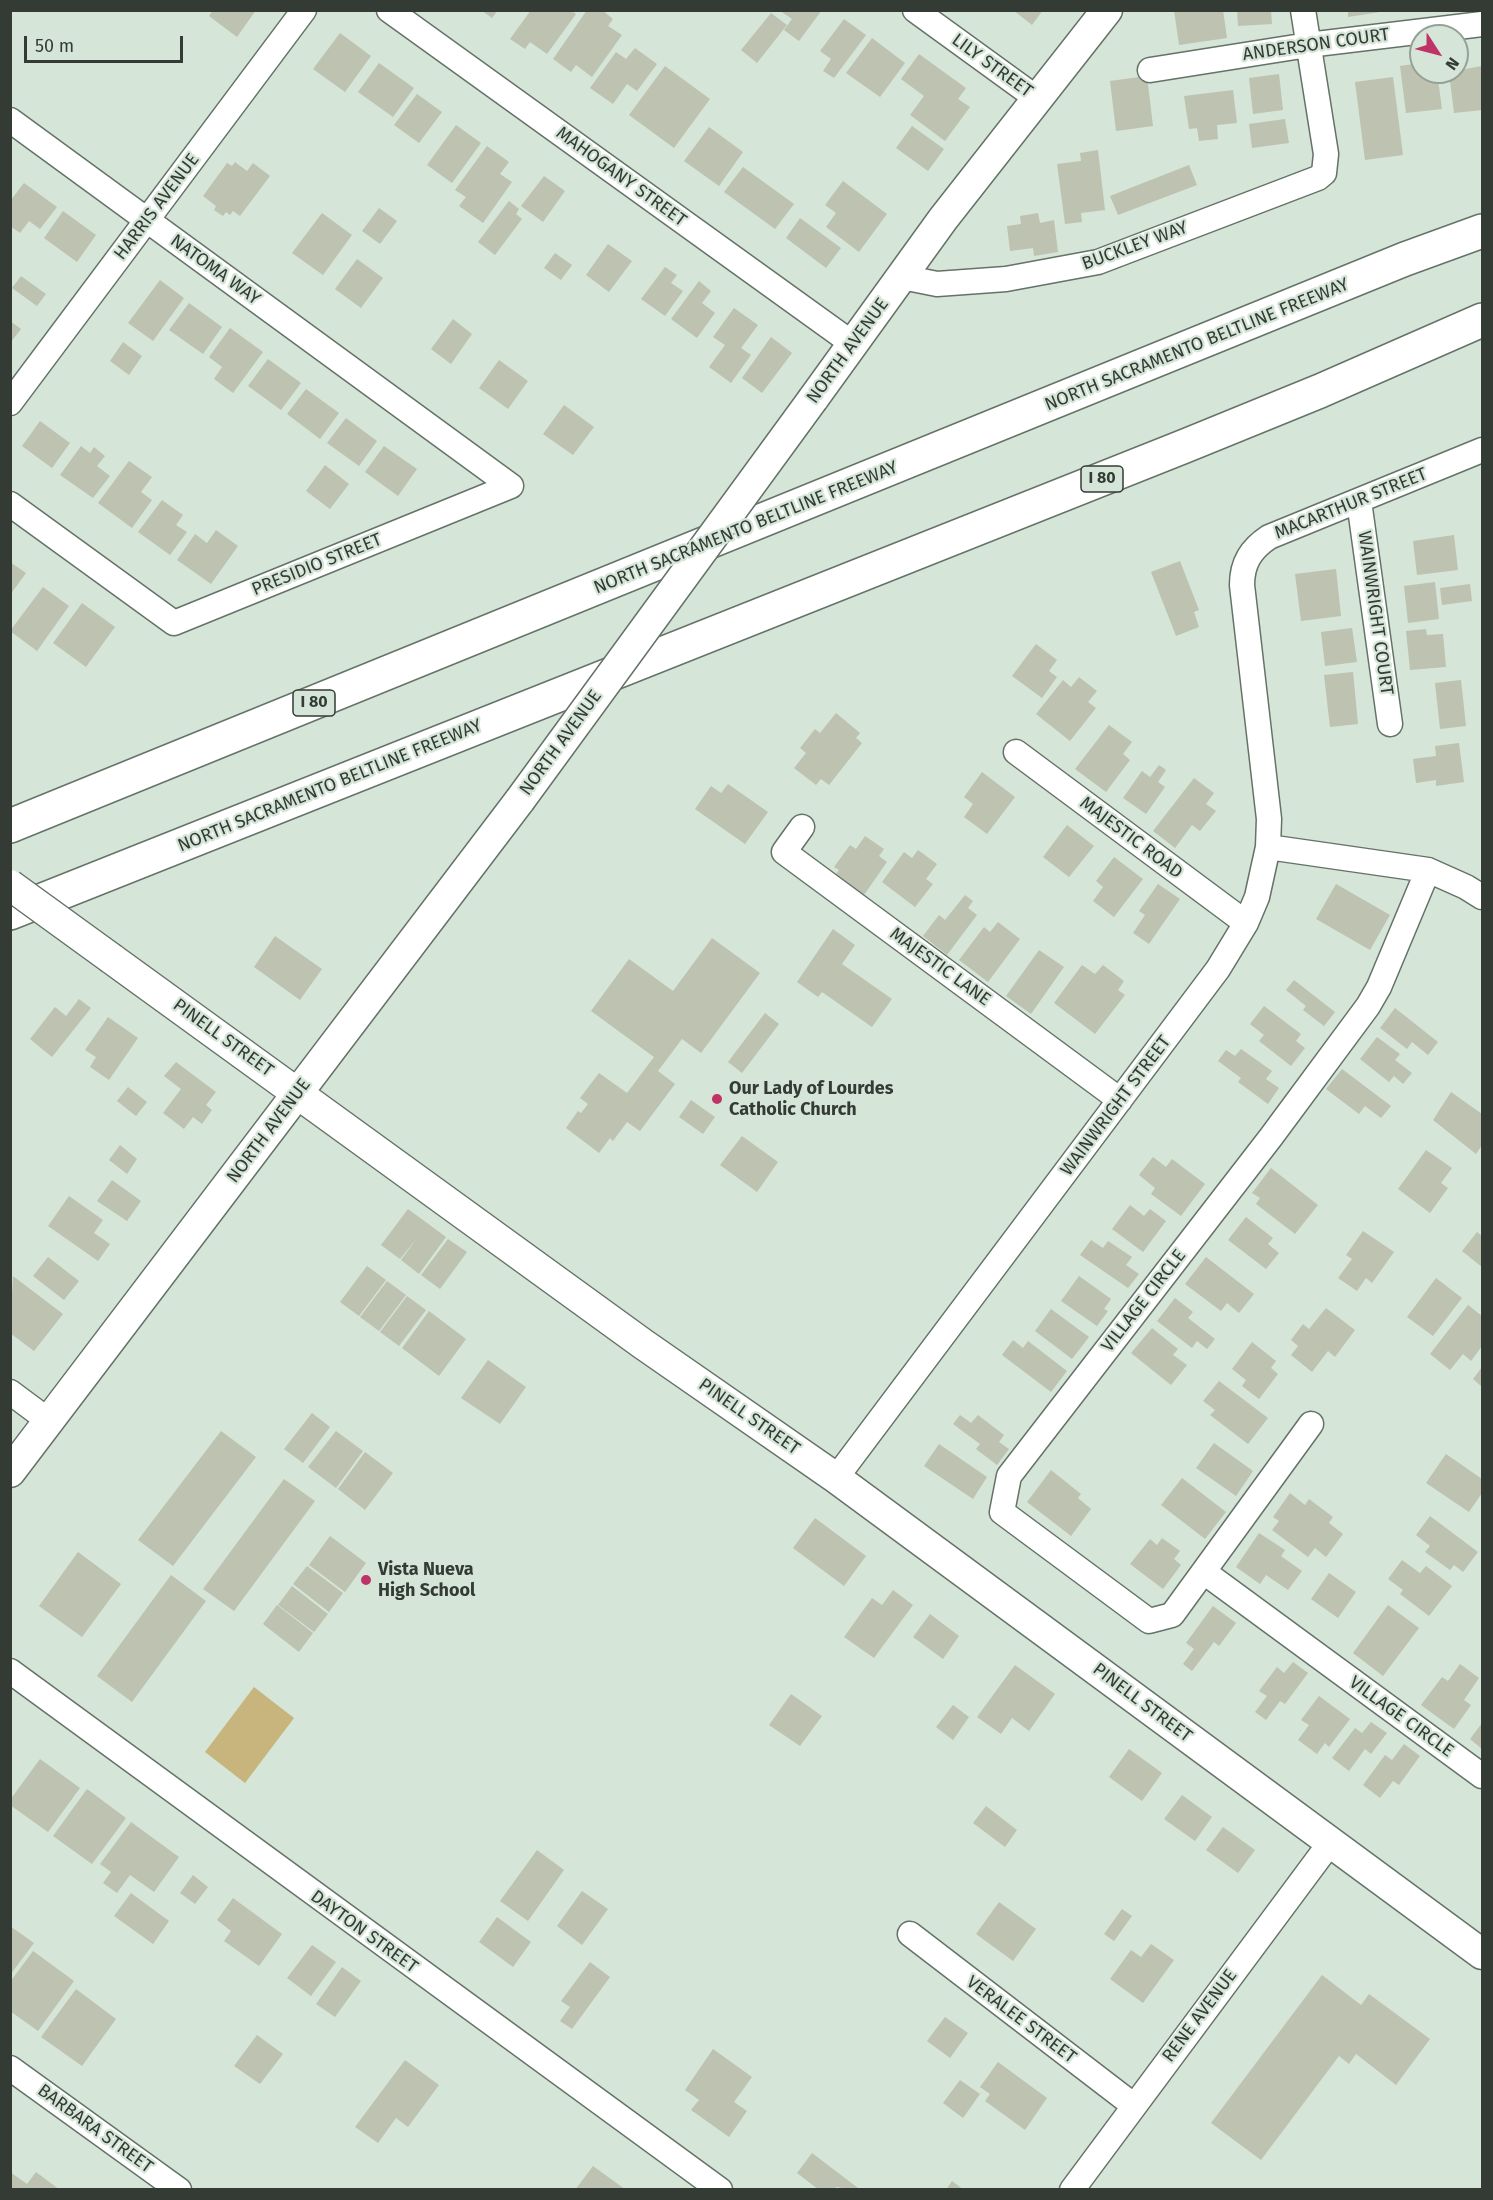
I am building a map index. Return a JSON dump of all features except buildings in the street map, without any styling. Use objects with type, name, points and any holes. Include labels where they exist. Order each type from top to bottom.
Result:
[{"type":"highway","points":[[1405,259],[1482,218]]},
{"type":"highway","name":"NORTH SACRAMENTO BELTLINE FREEWAY","points":[[10,826],[1405,259],[1482,231]]},
{"type":"highway","name":"NORTH SACRAMENTO BELTLINE FREEWAY","points":[[10,913],[1195,442],[1482,320]]},
{"type":"street","name":"HARRIS AVENUE","points":[[10,403],[304,10]]},
{"type":"street","name":"MAHOGANY STREET","points":[[389,10],[853,344]]},
{"type":"street","name":"LILY STREET","points":[[915,10],[1039,100]]},
{"type":"street","name":"NORTH AVENUE","points":[[10,1472],[520,800],[943,219],[1039,100],[1107,10]]},
{"type":"street","points":[[1303,10],[1308,45]]},
{"type":"street","name":"ANDERSON COURT","points":[[1150,70],[1308,45],[1482,24]]},
{"type":"street","name":"BUCKLEY WAY","points":[[902,277],[937,284],[1006,279],[1098,262],[1309,182],[1324,173],[1326,154],[1308,45]]},
{"type":"street","name":"NATOMA WAY","points":[[10,120],[391,398]]},
{"type":"street","name":"PRESIDIO STREET","points":[[10,504],[174,623],[511,486],[391,398]]},
{"type":"street","name":"MACARTHUR STREET","points":[[1253,686],[1242,585],[1242,573],[1248,555],[1269,537],[1482,450]]},
{"type":"street","name":"WAINWRIGHT COURT","points":[[1359,501],[1390,724]]},
{"type":"street","name":"WAINWRIGHT STREET","points":[[836,1478],[1218,969],[1246,923],[1257,897],[1268,847],[1269,819],[1253,686]]},
{"type":"street","name":"MAJESTIC ROAD","points":[[1016,752],[1246,923]]},
{"type":"street","name":"MAJESTIC LANE","points":[[802,827],[784,852],[1120,1100]]},
{"type":"street","points":[[1268,847],[1428,870],[1482,897]]},
{"type":"street","name":"VILLAGE CIRCLE","points":[[1311,1424],[1172,1615],[1149,1621],[1002,1512],[1009,1476],[1271,1137],[1368,1006],[1379,987],[1428,870]]},
{"type":"street","name":"PINELL STREET","points":[[10,885],[643,1344],[836,1478],[1482,1954]]},
{"type":"street","points":[[10,1392],[49,1421]]},
{"type":"street","name":"VILLAGE CIRCLE","points":[[1204,1572],[1482,1776]]},
{"type":"street","name":"DAYTON STREET","points":[[10,1671],[720,2190]]},
{"type":"street","name":"RENE AVENUE","points":[[1072,2190],[1330,1843]]},
{"type":"street","name":"VERALEE STREET","points":[[910,1934],[1133,2105]]},
{"type":"street","name":"BARBARA STREET","points":[[10,2068],[178,2190]]},
{"type":"shaded area","points":[[254,1687],[294,1718],[245,1783],[205,1752]]},
{"type":"place","name":"Our Lady of Lourdes Catholic Church","points":[[717,1099]]},
{"type":"place","name":"Vista Nueva High School","points":[[366,1580]]}]
